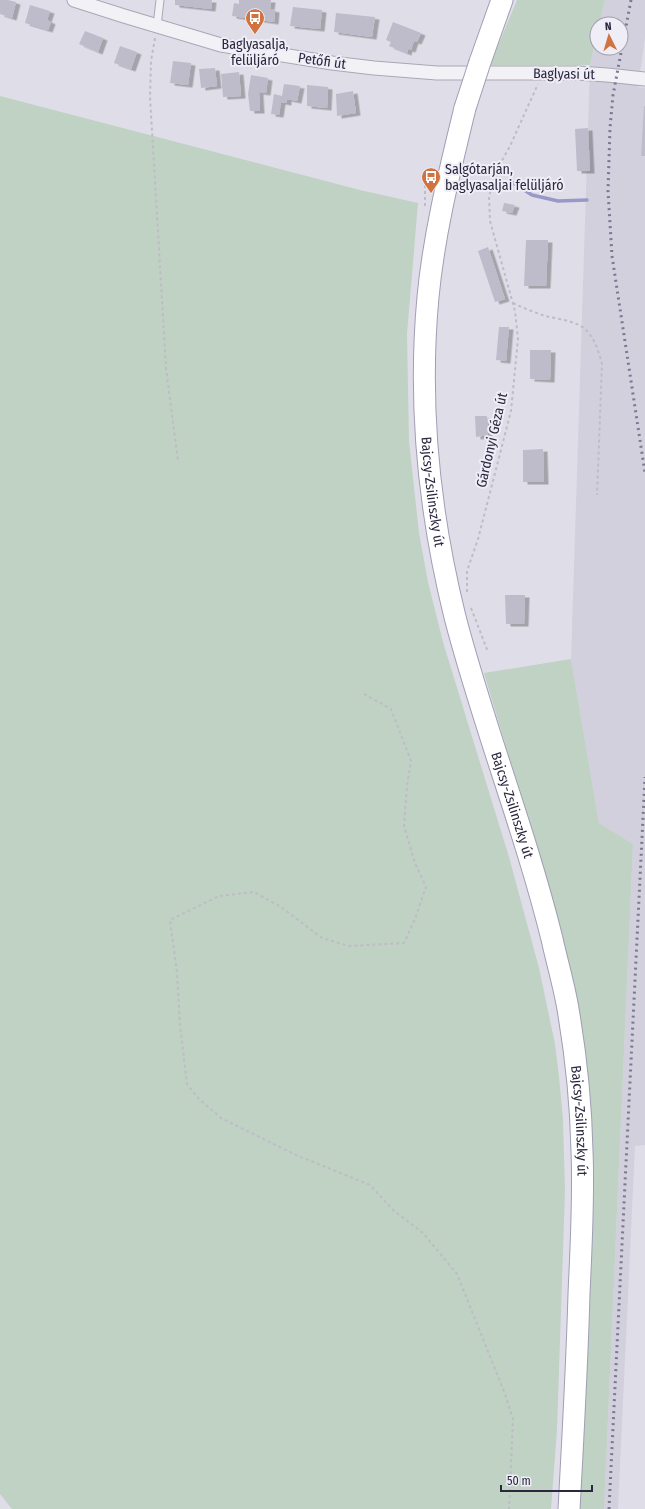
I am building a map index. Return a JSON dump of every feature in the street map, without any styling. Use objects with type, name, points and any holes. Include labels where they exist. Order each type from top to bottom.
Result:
[{"type":"main road","points":[[481,68],[502,0]]},
{"type":"main road","name":"Bajcsy-Zsilinszky út","points":[[481,68],[465,108],[450,168],[439,221],[428,295],[424,361],[424,390],[429,478],[440,548],[455,618],[544,906],[567,1007],[574,1055],[582,1150],[582,1197],[578,1328],[569,1509]]},
{"type":"street","name":"Petőfi út","points":[[74,0],[221,45],[332,63],[374,68],[437,73],[481,68]]},
{"type":"street","name":"Baglyasi út","points":[[481,68],[541,73],[596,74],[645,79]]},
{"type":"lane","points":[[157,26],[160,0]]},
{"type":"path","points":[[157,26],[152,54],[150,97],[166,368],[178,461]]},
{"type":"path","name":"Gárdonyi Géza út","points":[[468,594],[467,571],[478,538],[511,411],[518,339],[517,323],[513,303],[490,221],[489,196],[499,166],[537,89],[541,73]]},
{"type":"path","points":[[513,303],[544,315],[578,325],[586,330],[598,350],[602,364],[602,371],[597,495]]},
{"type":"path","points":[[470,607],[488,652]]},
{"type":"path","points":[[364,694],[391,709],[411,761],[407,786],[404,826],[415,863],[426,887],[416,919],[404,943],[349,946],[322,938],[281,907],[254,892],[219,896],[170,920],[177,973],[180,1025],[187,1084],[197,1097],[221,1118],[296,1155],[370,1185],[393,1210],[422,1233],[457,1274],[514,1420],[509,1509]]},
{"type":"shaded area","points":[[605,0],[645,0],[645,38],[638,87],[645,88],[645,1145],[635,1146],[618,1509],[604,1509],[633,844],[599,823],[571,659],[590,65],[592,56],[629,56],[629,16],[601,16]]},
{"type":"green space","points":[[517,0],[605,0],[601,16],[589,16],[589,56],[592,56],[590,65],[490,65]]},
{"type":"green space","points":[[0,96],[360,190],[418,203],[407,334],[409,441],[419,533],[428,582],[443,642],[509,857],[539,968],[555,1044],[559,1077],[563,1119],[565,1191],[557,1430],[551,1509],[12,1509],[0,1494]]},
{"type":"green space","points":[[571,659],[599,823],[633,844],[604,1509],[579,1509],[592,1189],[553,903],[484,673]]},
{"type":"building","points":[[0,0],[16,2],[12,18],[0,14]]},
{"type":"building","points":[[175,0],[212,0],[211,9],[175,5]]},
{"type":"building","points":[[239,0],[271,0],[270,9],[275,10],[274,22],[232,16],[234,3],[239,4]]},
{"type":"building","points":[[30,5],[50,11],[47,20],[51,22],[48,30],[25,23]]},
{"type":"building","points":[[293,7],[322,10],[320,29],[290,26]]},
{"type":"building","points":[[336,13],[375,17],[372,37],[334,32]]},
{"type":"building","points":[[393,22],[421,33],[417,42],[414,41],[411,50],[408,49],[407,53],[389,46],[391,42],[386,40]]},
{"type":"building","points":[[85,31],[103,38],[98,52],[79,44]]},
{"type":"building","points":[[120,46],[137,52],[131,69],[114,63]]},
{"type":"building","points":[[173,61],[191,63],[188,85],[170,83]]},
{"type":"building","points":[[215,68],[217,86],[201,88],[199,69]]},
{"type":"building","points":[[239,72],[241,96],[223,97],[221,74]]},
{"type":"building","points":[[251,75],[268,78],[266,93],[259,92],[260,111],[250,111],[248,94]]},
{"type":"building","points":[[284,84],[300,86],[297,101],[287,99],[287,103],[281,102],[279,115],[271,114],[274,94],[282,96]]},
{"type":"building","points":[[307,85],[328,87],[327,108],[307,106]]},
{"type":"building","points":[[353,91],[356,113],[337,116],[336,94]]},
{"type":"building","points":[[644,106],[645,156],[641,156]]},
{"type":"building","points":[[588,128],[590,171],[577,171],[575,129]]},
{"type":"building","points":[[504,203],[515,205],[512,213],[502,211]]},
{"type":"building","points":[[526,240],[548,240],[546,286],[524,286]]},
{"type":"building","points":[[488,247],[505,299],[495,302],[478,251]]},
{"type":"building","points":[[499,327],[509,327],[506,361],[496,360]]},
{"type":"building","points":[[530,350],[551,350],[550,380],[530,379]]},
{"type":"building","points":[[475,416],[487,416],[488,435],[476,437]]},
{"type":"building","points":[[543,449],[544,482],[523,482],[523,450]]},
{"type":"building","points":[[505,595],[525,595],[524,624],[506,624]]},
{"type":"waterway","points":[[510,181],[532,195],[558,201],[587,200]]},
{"type":"railway","points":[[631,0],[613,95],[610,128],[608,191],[612,256],[645,473]]},
{"type":"railway","points":[[609,1509],[645,777]]},
{"type":"place","name":"Baglyasalja, felüljáró","points":[[255,35]]},
{"type":"place","name":"Salgótarján, baglyasaljai felüljáró","points":[[431,194]]}]
